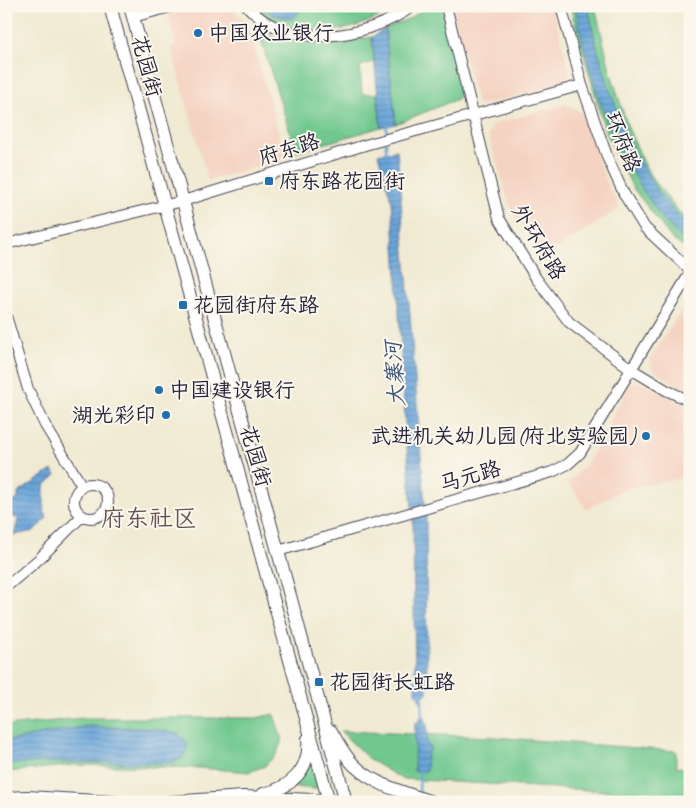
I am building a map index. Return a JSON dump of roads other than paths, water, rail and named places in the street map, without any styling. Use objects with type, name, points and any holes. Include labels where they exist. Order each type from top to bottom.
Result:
[{"type":"main road","name":"花园街","points":[[110,6],[329,801]]},
{"type":"main road","name":"花园街","points":[[131,12],[346,802]]},
{"type":"main road","points":[[321,711],[343,750],[355,766],[372,778],[410,795],[429,801]]},
{"type":"main road","points":[[170,802],[243,797],[275,792],[292,781],[303,769],[308,748],[305,714]]},
{"type":"main road","points":[[6,798],[26,797],[114,802]]},
{"type":"main road","points":[[243,797],[297,801],[352,802]]},
{"type":"street","points":[[131,12],[174,6]]},
{"type":"street","points":[[247,6],[256,16],[280,28],[309,36],[346,34],[369,29],[389,21],[413,6]]},
{"type":"street","name":"外环府路","points":[[446,6],[499,218],[536,278],[569,322],[631,369],[666,390],[690,401]]},
{"type":"street","name":"环府路","points":[[561,6],[582,86],[608,159],[624,194],[645,228],[690,271]]},
{"type":"street","name":"府东路","points":[[6,244],[183,200],[378,142],[582,86]]},
{"type":"street","name":"马元路","points":[[278,551],[552,472],[568,464],[580,454],[690,271]]},
{"type":"street","points":[[6,316],[28,389],[45,425],[82,486]]},
{"type":"street","points":[[88,484],[99,485],[107,492],[109,504],[104,514],[93,518],[82,516],[78,512],[74,501],[75,495],[82,486],[88,484]]},
{"type":"street","points":[[6,587],[39,559],[82,516]]},
{"type":"water","points":[[258,6],[299,6],[299,11],[291,19],[274,15]]},
{"type":"water","points":[[575,6],[588,6],[595,41],[610,91],[632,149],[658,192],[690,230],[690,245],[663,220],[643,190],[614,139],[597,93]]},
{"type":"water","points":[[385,29],[396,124],[381,127],[372,37]]},
{"type":"water","points":[[397,150],[426,517],[427,693],[423,696],[422,700],[419,700],[419,696],[415,693],[413,520],[405,422],[392,203],[378,154]]},
{"type":"water","points":[[52,470],[56,475],[44,486],[44,510],[47,518],[34,531],[14,535],[18,520],[16,517],[10,517],[7,524],[10,527],[10,536],[6,537],[6,506],[18,499],[18,493]]},
{"type":"water","points":[[419,718],[424,718],[424,722],[427,724],[427,745],[430,747],[430,750],[427,752],[426,771],[414,771],[415,723],[419,722]]},
{"type":"water","points":[[88,726],[151,729],[178,733],[187,742],[185,755],[175,761],[166,763],[49,762],[6,764],[6,741]]},
{"type":"waterway","name":"大寨河","points":[[386,137],[387,125]]},
{"type":"waterway","name":"大寨河","points":[[386,142],[386,154]]},
{"type":"waterway","name":"大寨河","points":[[422,697],[422,719]]},
{"type":"waterway","name":"大寨河","points":[[419,794],[420,770]]},
{"type":"place","name":"中国农业银行","points":[[198,33]]},
{"type":"place","name":"府东路花园街","points":[[269,181]]},
{"type":"place","name":"花园街府东路","points":[[183,305]]},
{"type":"place","name":"中国建设银行","points":[[159,390]]},
{"type":"place","name":"湖光彩印","points":[[166,415]]},
{"type":"place","name":"武进机关幼儿园(府北实验园)","points":[[646,436]]},
{"type":"place","name":"花园街长虹路","points":[[319,682]]},
{"type":"district","name":"府东社区","points":[[149,518]]}]
